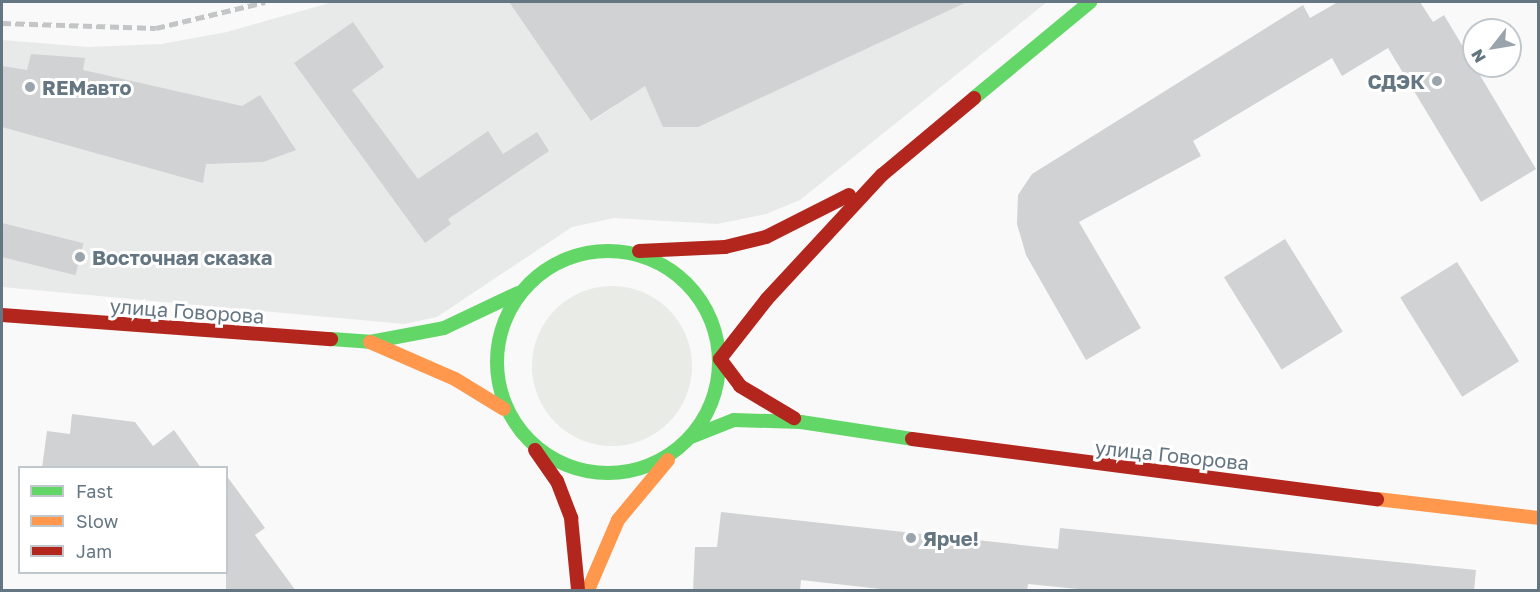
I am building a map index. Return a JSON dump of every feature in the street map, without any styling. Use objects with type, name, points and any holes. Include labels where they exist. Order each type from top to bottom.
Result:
[{"type":"main road","points":[[588,591],[618,520],[675,452],[691,437],[707,414],[720,359],[767,299],[882,176],[1090,2]]},
{"type":"main road","name":"улица Говорова","points":[[2,315],[370,342],[444,327],[518,293],[561,261],[599,250],[725,247],[766,237],[882,176]]},
{"type":"main road","points":[[625,251],[667,267],[691,287],[708,311],[720,359],[740,386],[801,422]]},
{"type":"main road","points":[[518,293],[497,348],[504,410],[527,439],[565,499],[576,537],[578,591]]},
{"type":"main road","name":"улица Говорова","points":[[370,342],[455,379],[504,410]]},
{"type":"main road","points":[[691,437],[734,420],[801,422]]},
{"type":"main road","name":"улица Говорова","points":[[801,422],[1051,461],[1539,518]]},
{"type":"main road","points":[[527,439],[569,467],[594,473],[645,468],[675,452]]},
{"type":"shaded area","points":[[333,2],[509,2],[592,121],[615,106],[626,81],[576,2],[1047,2],[800,200],[766,214],[717,224],[614,218],[572,227],[437,317],[404,324],[2,287],[2,40],[89,47],[161,44],[227,32]]},
{"type":"shaded area","points":[[612,286],[628,287],[643,292],[657,299],[669,309],[679,321],[686,335],[691,350],[691,382],[686,397],[679,411],[669,423],[657,433],[643,440],[628,445],[612,446],[596,445],[581,440],[567,433],[555,423],[545,411],[538,397],[533,382],[532,366],[533,350],[538,335],[545,321],[555,309],[567,299],[581,292],[596,287]]},
{"type":"building","points":[[509,2],[967,2],[698,127],[663,127],[645,86],[591,121]]},
{"type":"building","points":[[1338,2],[1420,2],[1433,22],[1444,15],[1462,45],[1462,78],[1482,78],[1536,169],[1481,202],[1388,48],[1342,76],[1332,58],[1193,141],[1201,156],[1079,222],[1141,328],[1086,360],[1026,255],[1017,224],[1018,195],[1032,174],[1303,5],[1310,18]]},
{"type":"building","points":[[353,22],[384,67],[352,90],[418,179],[488,131],[503,154],[537,132],[549,151],[448,219],[451,224],[425,243],[294,63]]},
{"type":"building","points":[[31,54],[85,58],[83,70],[242,106],[260,95],[296,150],[263,162],[206,164],[203,183],[2,127],[2,66],[27,70]]},
{"type":"building","points":[[2,223],[84,243],[76,275],[2,257]]},
{"type":"building","points":[[1285,239],[1343,331],[1282,370],[1224,277]]},
{"type":"building","points":[[1457,262],[1519,361],[1462,397],[1400,298]]},
{"type":"building","points":[[72,414],[135,422],[153,446],[174,430],[200,466],[42,466],[47,431],[70,434]]},
{"type":"building","points":[[228,478],[265,528],[255,535],[296,591],[226,591]]},
{"type":"building","points":[[721,512],[1058,549],[1060,528],[1476,570],[1474,591],[1097,591],[1028,584],[1027,591],[898,591],[801,580],[800,591],[693,591],[695,547],[717,547]]},
{"type":"railway","points":[[2,23],[156,28],[265,2]]},
{"type":"traffic: fast","points":[[974,98],[1090,2]]},
{"type":"traffic: fast","points":[[597,251],[619,251],[651,259],[670,269],[687,283],[701,300],[711,319],[717,340],[719,362],[717,384],[711,405],[701,424],[687,441],[670,455],[640,469],[619,473],[597,473],[576,469],[555,460],[537,448],[522,433],[510,415],[501,394],[497,373],[497,351],[501,330],[510,309],[522,291],[537,276],[555,264],[576,255],[597,251]]},
{"type":"traffic: fast","points":[[331,339],[370,342],[444,328],[518,293]]},
{"type":"traffic: fast","points":[[691,437],[734,420],[801,422],[912,439]]},
{"type":"traffic: slow","points":[[370,342],[455,379],[504,409]]},
{"type":"traffic: slow","points":[[588,590],[618,520],[668,460]]},
{"type":"traffic: slow","points":[[1377,499],[1538,518]]},
{"type":"traffic: jam","points":[[720,359],[767,299],[882,175],[974,98]]},
{"type":"traffic: jam","points":[[639,251],[725,247],[766,237],[849,195]]},
{"type":"traffic: jam","points":[[2,315],[331,339]]},
{"type":"traffic: jam","points":[[720,359],[740,386],[794,418]]},
{"type":"traffic: jam","points":[[912,439],[1377,499]]},
{"type":"traffic: jam","points":[[535,450],[557,481],[571,518],[578,590]]},
{"type":"place","name":"СДЭК","points":[[1437,81]]},
{"type":"place","name":"REMавто","points":[[30,87]]},
{"type":"place","name":"Восточная сказка","points":[[80,257]]},
{"type":"place","name":"Ярче!","points":[[911,538]]}]
